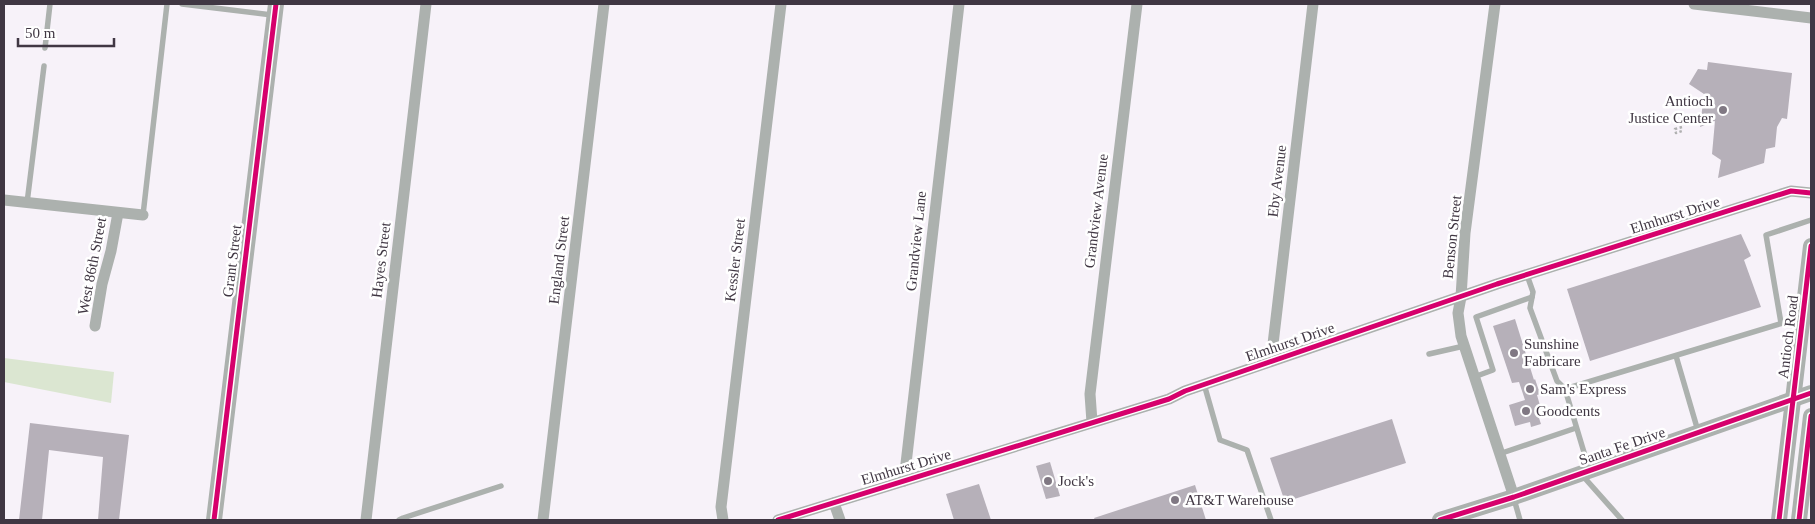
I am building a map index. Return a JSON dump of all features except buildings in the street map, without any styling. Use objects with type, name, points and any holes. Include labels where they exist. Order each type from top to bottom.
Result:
[{"type":"main road","name":"Grant Street","points":[[214,520],[275,9]]},
{"type":"main road","name":"Antioch Road","points":[[1779,520],[1811,246]]},
{"type":"main road","name":"Santa Fe Drive","points":[[1440,520],[1699,433],[1811,393]]},
{"type":"main road","points":[[1799,520],[1811,416]]},
{"type":"street","name":"Hayes Street","points":[[366,520],[426,4]]},
{"type":"street","name":"England Street","points":[[543,520],[604,4]]},
{"type":"street","name":"Kessler Street","points":[[723,520],[721,506],[781,4]]},
{"type":"street","name":"Grandview Lane","points":[[904,481],[959,4]]},
{"type":"street","name":"Grandview Avenue","points":[[1092,422],[1090,394],[1137,4]]},
{"type":"street","name":"Eby Avenue","points":[[1271,362],[1313,4]]},
{"type":"street","name":"Benson Street","points":[[1495,4],[1465,233],[1461,297],[1458,313],[1464,346],[1514,496]]},
{"type":"street","points":[[1694,4],[1811,18]]},
{"type":"street","name":"Elmhurst Drive","points":[[778,520],[1169,399],[1204,384],[1461,297],[1791,191],[1811,193]]},
{"type":"street","name":"West 86th Street","points":[[4,200],[143,215]]},
{"type":"street","name":"West 86th Street","points":[[95,326],[102,284],[111,251],[118,213]]},
{"type":"street","points":[[834,503],[840,520]]},
{"type":"lane","points":[[45,48],[50,4]]},
{"type":"lane","points":[[143,215],[167,4]]},
{"type":"lane","points":[[182,4],[275,9]]},
{"type":"lane","points":[[27,203],[44,66]]},
{"type":"lane","points":[[1781,323],[1766,235],[1811,220]]},
{"type":"lane","points":[[1527,275],[1533,292],[1530,308],[1557,381],[1566,389],[1585,472],[1622,520]]},
{"type":"lane","points":[[1474,377],[1493,370],[1476,317],[1532,297]]},
{"type":"lane","points":[[1566,389],[1781,323],[1802,323]]},
{"type":"lane","points":[[1429,354],[1464,346]]},
{"type":"lane","points":[[1676,356],[1699,433]]},
{"type":"lane","points":[[1204,384],[1220,440],[1247,450],[1271,520]]},
{"type":"lane","points":[[1499,454],[1576,428]]},
{"type":"lane","points":[[399,520],[501,486]]},
{"type":"lane","points":[[1514,496],[1520,520]]},
{"type":"green space","points":[[4,358],[114,372],[111,403],[4,382]]},
{"type":"cycle path","points":[[214,520],[276,4]]},
{"type":"cycle path","points":[[778,520],[1169,399],[1185,391],[1497,284],[1791,191],[1811,193]]},
{"type":"cycle path","points":[[1779,520],[1811,246]]},
{"type":"cycle path","points":[[1440,520],[1514,497],[1811,393]]},
{"type":"cycle path","points":[[1799,520],[1811,416]]},
{"type":"place","name":"Antioch Justice Center","points":[[1723,110]]},
{"type":"place","name":"Sunshine Fabricare","points":[[1514,353]]},
{"type":"place","name":"Sam's Express","points":[[1530,389]]},
{"type":"place","name":"Goodcents","points":[[1526,411]]},
{"type":"place","name":"Jock's","points":[[1048,481]]},
{"type":"place","name":"AT&T Warehouse","points":[[1175,500]]}]
